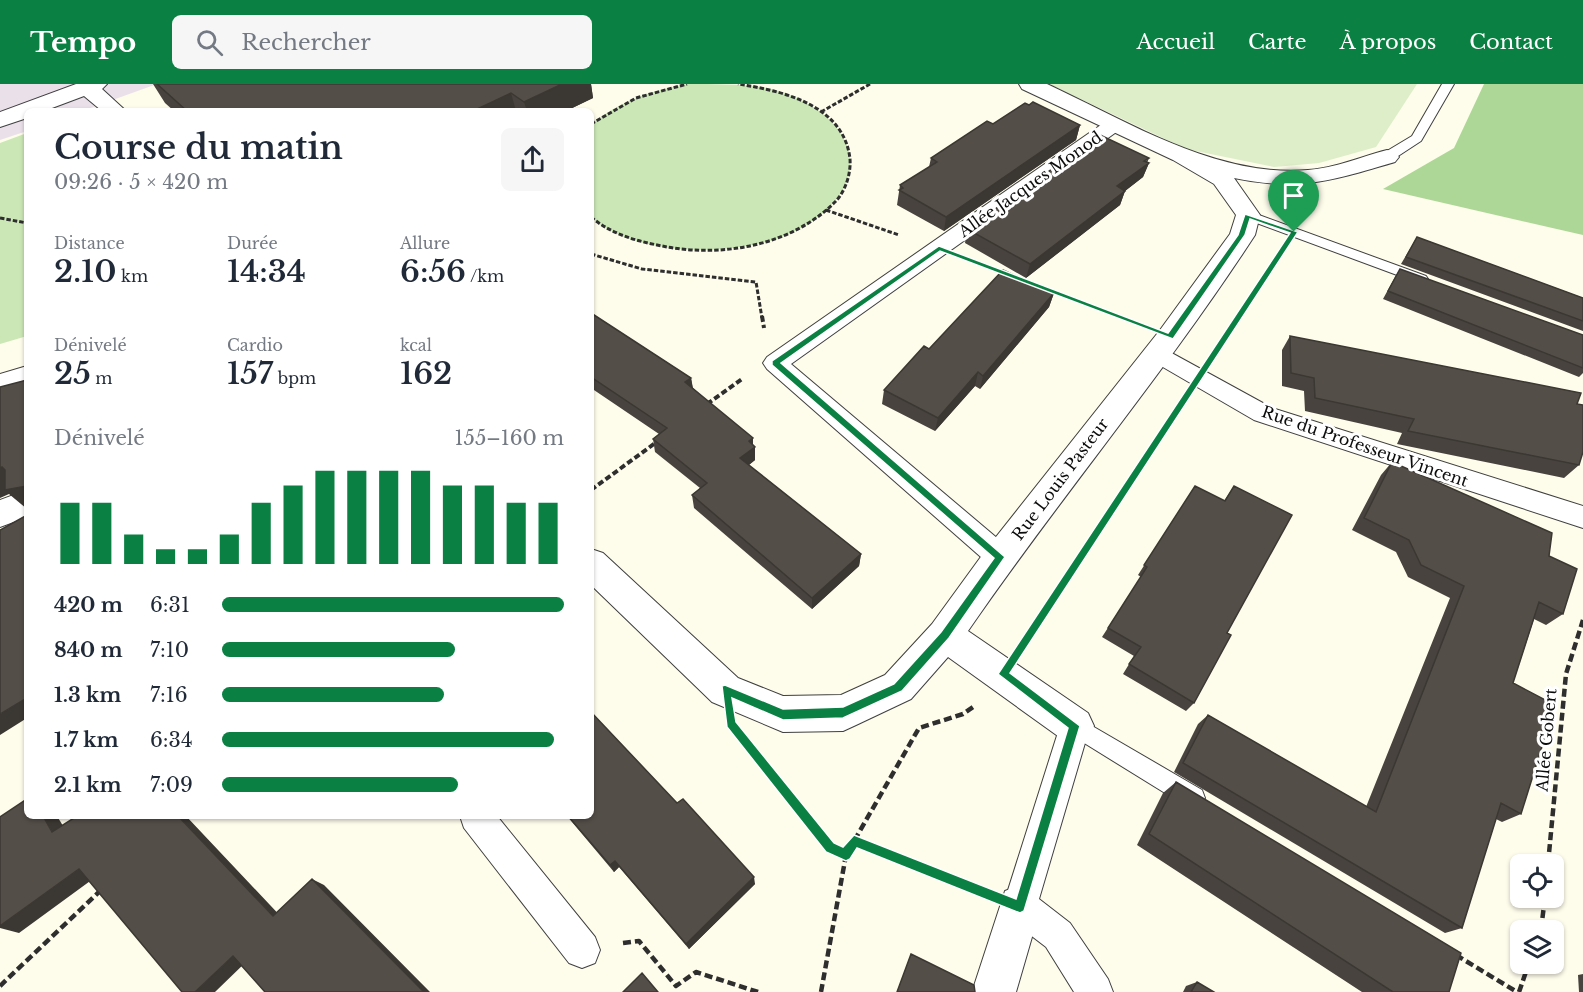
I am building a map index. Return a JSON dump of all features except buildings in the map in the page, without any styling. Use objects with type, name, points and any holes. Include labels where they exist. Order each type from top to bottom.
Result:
[{"type":"street","points":[[1030,84],[1181,155],[1223,179],[1248,215]]},
{"type":"street","points":[[31,108],[89,85],[112,108]]},
{"type":"street","points":[[0,120],[24,111]]},
{"type":"street","name":"Allée Jacques Monod","points":[[775,363],[1115,124]]},
{"type":"street","points":[[1181,155],[1244,174],[1281,177],[1320,176],[1387,157]]},
{"type":"street","name":"Rue Louis Pasteur","points":[[594,566],[725,690],[783,714],[843,713],[898,687],[945,635],[1000,557],[1164,345],[1242,235],[1248,215]]},
{"type":"street","name":"Rue du Professeur Vincent","points":[[1164,345],[1198,376],[1263,414],[1583,517]]},
{"type":"street","points":[[775,363],[1000,557]]},
{"type":"street","points":[[0,385],[24,378]]},
{"type":"street","points":[[0,514],[24,504]]},
{"type":"street","points":[[945,635],[1075,726],[994,992]]},
{"type":"street","points":[[478,819],[582,950]]},
{"type":"street","points":[[1020,906],[1058,935],[1095,992]]},
{"type":"lane","points":[[1387,157],[1417,138],[1448,84]]},
{"type":"lane","points":[[1248,215],[1437,285]]},
{"type":"lane","points":[[1075,726],[1208,807]]},
{"type":"path","points":[[594,122],[615,105],[651,91],[687,84]]},
{"type":"path","points":[[594,219],[628,238],[666,248],[702,251],[754,245],[789,234],[817,218],[838,199],[849,180],[850,150],[843,133],[808,103],[770,88],[738,84]]},
{"type":"path","points":[[821,112],[870,84]]},
{"type":"path","points":[[826,210],[939,248],[1016,278]]},
{"type":"path","points":[[0,218],[24,222]]},
{"type":"path","points":[[821,992],[846,855],[919,728],[963,714],[1007,677],[1198,376],[1294,232]]},
{"type":"path","points":[[594,255],[642,269],[756,282],[766,340],[775,363],[742,379],[706,405]]},
{"type":"path","points":[[1027,282],[1164,345]]},
{"type":"path","points":[[594,488],[661,438]]},
{"type":"path","name":"Allée Gobert","points":[[1549,854],[1566,674],[1583,620]]},
{"type":"path","points":[[725,690],[731,724],[830,848],[846,855]]},
{"type":"path","points":[[854,841],[1020,906]]},
{"type":"path","points":[[0,986],[107,885]]},
{"type":"path","points":[[582,950],[639,941],[676,986],[696,972],[758,992]]},
{"type":"path","points":[[1454,954],[1518,992],[1525,974]]},
{"type":"shaded area","points":[[0,84],[157,84],[90,108],[24,108],[24,132],[0,140]]},
{"type":"green space","points":[[687,84],[768,88],[814,107],[832,122],[844,139],[850,157],[848,177],[838,197],[818,217],[787,235],[770,241],[733,248],[696,250],[656,246],[621,236],[600,224],[594,219],[594,122],[636,98]]},
{"type":"green space","points":[[1049,84],[1417,84],[1376,147],[1319,163],[1274,167],[1186,149]]},
{"type":"green space","points":[[1484,84],[1583,84],[1583,235],[1383,189],[1454,148]]},
{"type":"green space","points":[[24,134],[24,337],[0,344],[0,143]]},
{"type":"route","points":[[1248,215],[1294,232],[1003,674],[1075,726],[1020,906],[854,841],[846,855],[830,848],[731,724],[725,690],[783,714],[843,713],[898,687],[945,635],[1000,557],[775,363],[939,248],[1170,337],[1242,235],[1248,215]]}]
